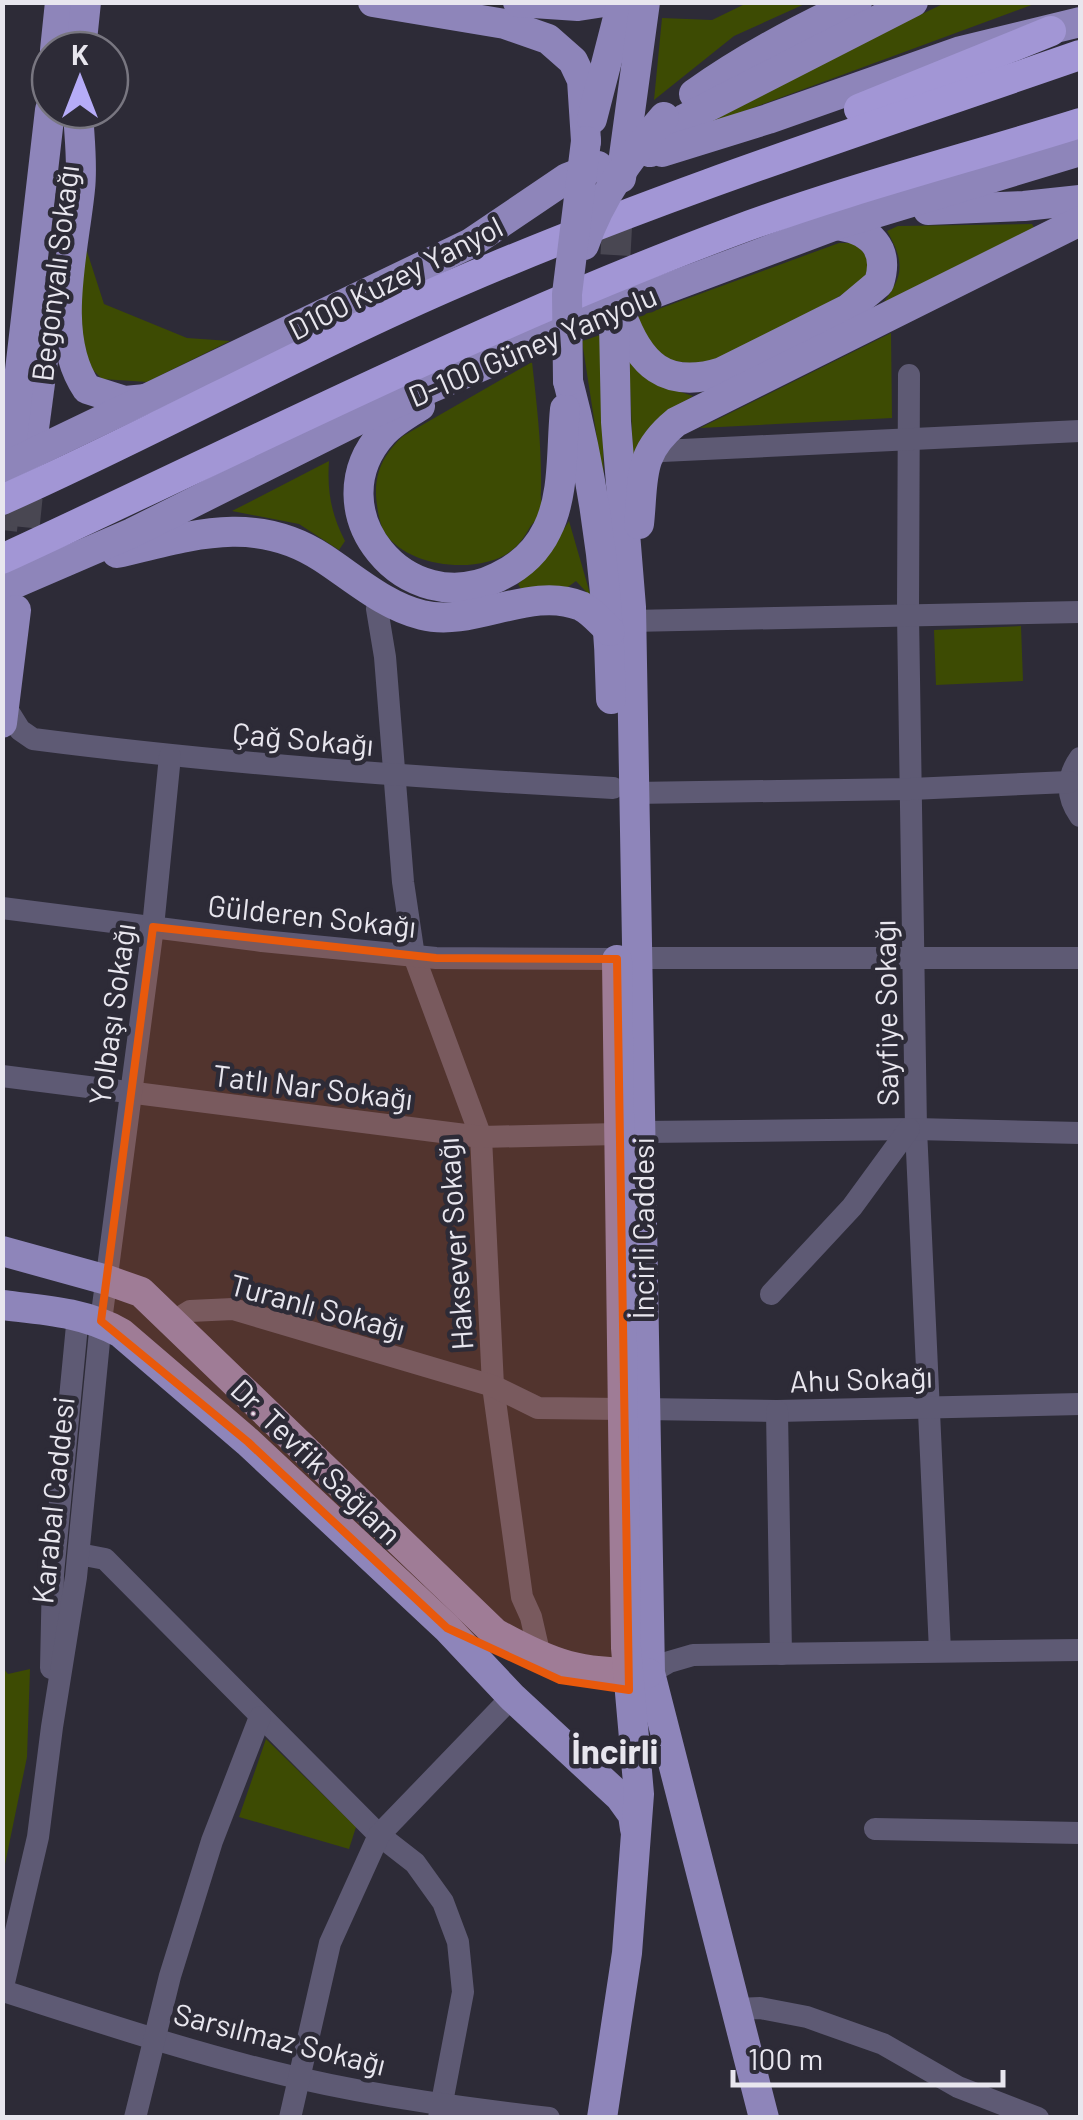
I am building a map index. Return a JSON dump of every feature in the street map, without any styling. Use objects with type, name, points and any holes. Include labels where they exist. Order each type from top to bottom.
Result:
[{"type":"highway","points":[[716,179],[776,142],[1051,31]]},
{"type":"highway","points":[[2,500],[384,315],[638,208],[1080,55]]},
{"type":"highway","points":[[2,559],[262,435],[646,266],[818,202],[1080,123]]},
{"type":"main road","points":[[60,2],[68,30]]},
{"type":"main road","points":[[78,30],[86,2]]},
{"type":"main road","points":[[82,30],[97,2]]},
{"type":"main road","points":[[373,2],[505,24],[548,39],[573,62],[582,80],[592,154]]},
{"type":"main road","points":[[518,2],[578,6],[604,2]]},
{"type":"main road","points":[[473,370],[383,433],[368,455],[361,480],[364,520],[382,557],[411,578],[442,588],[484,584],[504,574],[520,564],[546,532],[558,489],[568,382],[567,294],[622,2]]},
{"type":"main road","points":[[645,2],[618,205],[636,168],[667,131],[913,2]]},
{"type":"main road","points":[[567,294],[604,196],[664,117],[719,76],[857,2]]},
{"type":"main road","points":[[1051,31],[1066,15],[1080,8]]},
{"type":"main road","name":"D100 Kuzey Yanyol","points":[[16,448],[149,398],[471,243],[567,178],[592,154],[662,152],[961,51],[1080,22]]},
{"type":"main road","name":"Begonyalı Sokağı","points":[[16,448],[48,130]]},
{"type":"main road","name":"Begonyalı Sokağı","points":[[16,448],[73,130]]},
{"type":"main road","points":[[78,130],[81,185],[66,335],[70,357],[87,389],[125,401],[149,398]]},
{"type":"main road","name":"D-100 Güney Yanyolu","points":[[9,600],[51,568],[132,533],[366,416],[628,303],[836,225],[1080,151]]},
{"type":"main road","points":[[2,370],[28,200],[46,156]]},
{"type":"main road","points":[[836,225],[896,213],[1080,200]]},
{"type":"main road","points":[[51,568],[198,534],[232,530],[299,543],[378,596],[423,616],[443,618],[554,601],[624,620],[643,469],[658,438],[676,422],[1080,222]]},
{"type":"main road","points":[[613,292],[630,339],[651,366],[681,378],[703,378],[848,310],[879,283],[883,256],[878,244],[862,231],[836,225]]},
{"type":"main road","name":"İncirli Caddesi","points":[[602,2118],[627,1953],[637,1838],[640,1681],[632,1409],[624,620],[614,324]]},
{"type":"main road","name":"İncirli Caddesi","points":[[568,382],[602,546],[624,620]]},
{"type":"main road","points":[[4,714],[9,600]]},
{"type":"main road","name":"Dr. Tevfik Sağlam","points":[[2,1251],[140,1292],[484,1624],[540,1656],[589,1672],[640,1681]]},
{"type":"main road","points":[[2,1306],[90,1318],[121,1332],[248,1442],[620,1797],[633,1815],[637,1838],[660,1827],[670,1828],[706,1902]]},
{"type":"main road","points":[[447,1628],[560,1680],[600,1690],[640,1681]]},
{"type":"main road","name":"İncirli Caddesi","points":[[640,1681],[737,2009],[764,2118]]},
{"type":"street","name":"Sayfiye Sokağı","points":[[909,375],[913,1129],[940,1650]]},
{"type":"street","points":[[648,454],[907,437],[1080,431]]},
{"type":"street","name":"Haksever Sokağı","points":[[378,609],[390,708],[392,777],[414,956],[481,1137],[493,1386],[522,1598],[540,1656]]},
{"type":"street","points":[[624,620],[1080,612]]},
{"type":"street","name":"Çağ Sokağı","points":[[4,714],[33,739],[392,777],[623,790],[911,789],[1069,782]]},
{"type":"street","name":"Yolbaşı Sokağı","points":[[107,1280],[154,927],[170,756]]},
{"type":"street","points":[[1080,758],[1069,782],[1073,806],[1080,816]]},
{"type":"street","name":"Gülderen Sokağı","points":[[2,908],[414,956],[1080,958]]},
{"type":"street","name":"Tatlı Nar Sokağı","points":[[2,1076],[481,1137],[913,1129],[1080,1133]]},
{"type":"street","points":[[772,1294],[852,1206],[913,1129]]},
{"type":"street","name":"Karabal Caddesi","points":[[52,1727],[53,1574],[90,1318],[107,1280]]},
{"type":"street","name":"Turanlı Sokağı","points":[[174,1321],[190,1311],[233,1309],[493,1386],[538,1408],[632,1409]]},
{"type":"street","name":"Karabal Caddesi","points":[[2,1991],[38,1836],[79,1554],[90,1318]]},
{"type":"street","name":"Ahu Sokağı","points":[[632,1409],[777,1411],[1080,1404]]},
{"type":"street","points":[[777,1411],[781,1654]]},
{"type":"street","points":[[79,1554],[104,1559],[380,1835],[416,1863],[444,1902],[458,1942],[463,1992],[440,2112]]},
{"type":"street","points":[[484,1624],[497,1626],[509,1618],[522,1598]]},
{"type":"street","points":[[640,1681],[668,1662],[693,1655],[1080,1650]]},
{"type":"street","points":[[290,2118],[330,1942],[380,1835],[512,1697]]},
{"type":"street","points":[[135,2118],[212,1841],[260,1718]]},
{"type":"street","points":[[875,1829],[1080,1833]]},
{"type":"street","name":"Sarsılmaz Sokağı","points":[[2,1991],[155,2039],[440,2112],[548,2118]]},
{"type":"street","points":[[737,2009],[760,2008],[807,2017],[883,2044],[958,2087],[1038,2118]]},
{"type":"highlighted area","points":[[153,927],[436,958],[617,959],[629,1690],[560,1680],[447,1628],[248,1442],[101,1321]]},
{"type":"green space","points":[[947,2],[1037,3],[690,131],[759,92]]},
{"type":"green space","points":[[747,3],[807,3],[734,36],[654,100],[662,18],[712,20]]},
{"type":"green space","points":[[1032,224],[1036,231],[876,313],[899,274],[898,255],[887,231],[898,226]]},
{"type":"green space","points":[[82,236],[104,304],[187,338],[230,341],[147,382],[102,379],[80,357]]},
{"type":"green space","points":[[839,243],[854,243],[864,253],[870,266],[867,275],[817,310],[719,358],[693,364],[664,357],[647,345],[634,318]]},
{"type":"green space","points":[[891,333],[892,418],[700,428]]},
{"type":"green space","points":[[600,335],[604,484],[582,341]]},
{"type":"green space","points":[[629,361],[659,385],[693,396],[658,421],[633,456]]},
{"type":"green space","points":[[532,362],[542,507],[522,540],[497,559],[463,565],[427,560],[396,545],[383,529],[376,496],[379,470],[391,449],[403,436]]},
{"type":"green space","points":[[329,461],[331,502],[345,541],[339,550],[299,524],[232,511]]},
{"type":"green space","points":[[569,521],[591,597],[576,581],[568,587],[521,589],[518,584],[546,558]]},
{"type":"green space","points":[[1021,626],[1023,681],[936,685],[934,630]]},
{"type":"green space","points":[[3,1668],[8,1674],[30,1669],[27,1757],[3,1874]]},
{"type":"green space","points":[[266,1739],[356,1827],[349,1849],[239,1817]]},
{"type":"tunnel","points":[[613,300],[618,209]]},
{"type":"tunnel","points":[[20,572],[31,464]]},
{"type":"tunnel","points":[[2,530],[8,477]]},
{"type":"district","name":"İncirli","points":[[615,1750]]}]
